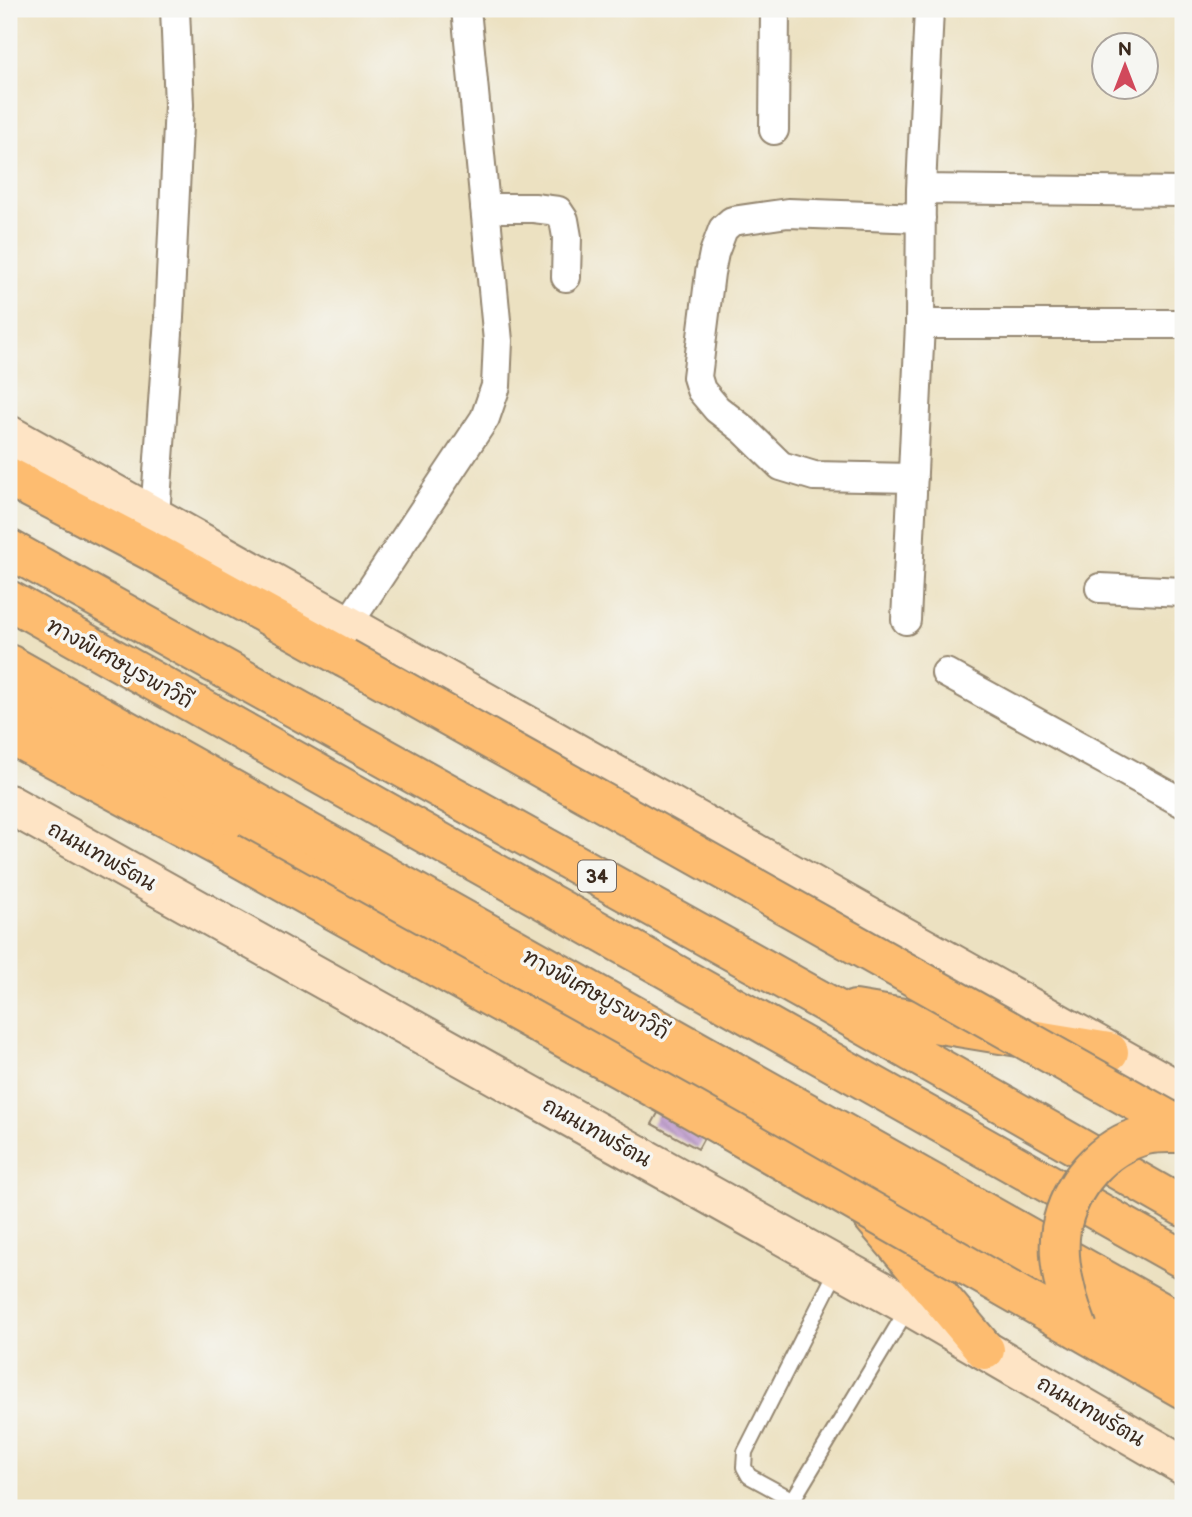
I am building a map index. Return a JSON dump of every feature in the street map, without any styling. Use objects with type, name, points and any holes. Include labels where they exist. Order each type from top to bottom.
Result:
[{"type":"highway","points":[[9,477],[333,651],[1183,1128]]},
{"type":"highway","name":"34","points":[[9,549],[829,1005],[1183,1207]]},
{"type":"highway","name":"ทางพิเศษบูรพาวิถี","points":[[9,600],[1183,1259]]},
{"type":"highway","name":"ทางพิเศษบูรพาวิถี","points":[[9,664],[1183,1324]]},
{"type":"highway","points":[[9,699],[800,1131],[1183,1347]]},
{"type":"highway","points":[[9,734],[229,852],[682,1104],[1183,1389]]},
{"type":"highway","points":[[829,1005],[1109,1052]]},
{"type":"highway","points":[[800,1131],[985,1350]]},
{"type":"highway","points":[[1078,1329],[1066,1292],[1060,1252],[1065,1210],[1077,1186],[1113,1149],[1147,1135],[1183,1133]]},
{"type":"main road","points":[[9,435],[1183,1093]]},
{"type":"main road","name":"ถนนเทพรัตน","points":[[9,804],[909,1306],[1183,1465]]},
{"type":"street","points":[[155,515],[169,318],[178,118],[175,9]]},
{"type":"street","points":[[348,624],[485,418],[496,386],[498,341],[466,9]]},
{"type":"street","points":[[774,130],[775,9]]},
{"type":"street","points":[[906,620],[920,324],[921,189],[929,9]]},
{"type":"street","points":[[921,189],[1183,192]]},
{"type":"street","points":[[485,208],[558,211],[566,229],[566,277]]},
{"type":"street","points":[[913,478],[814,476],[781,466],[744,430],[717,409],[701,390],[697,377],[714,253],[723,229],[732,221],[788,213],[921,218]]},
{"type":"street","points":[[920,324],[1183,324]]},
{"type":"street","points":[[1100,588],[1183,592]]},
{"type":"street","points":[[946,673],[1183,803]]},
{"type":"lane","points":[[839,1267],[745,1452],[744,1467],[749,1476],[791,1504],[909,1306]]},
{"type":"building","points":[[687,1060],[733,1085],[698,1149],[652,1124]]}]
